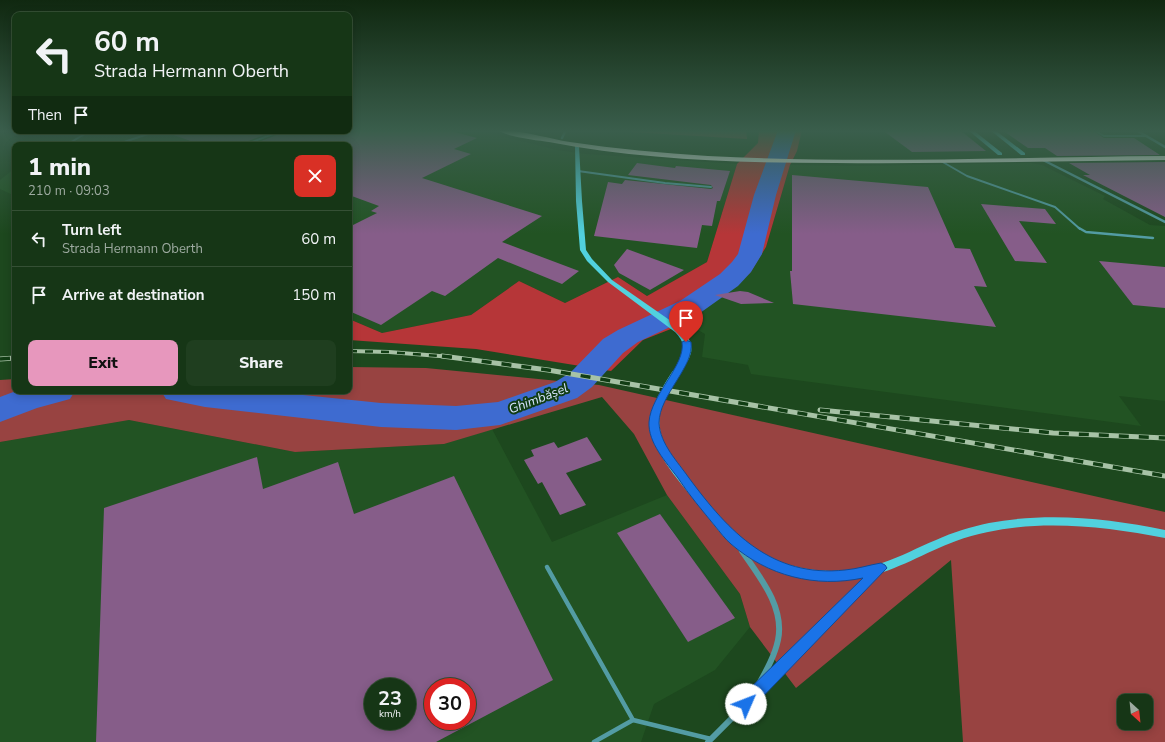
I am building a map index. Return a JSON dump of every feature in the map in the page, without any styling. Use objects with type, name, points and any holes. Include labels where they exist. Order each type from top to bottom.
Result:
[{"type":"main road","points":[[577,165],[583,250],[589,260],[599,270],[678,330],[684,336],[688,349],[657,409],[654,423],[657,437],[665,452],[693,492],[734,540],[766,562],[784,569],[811,575],[845,576],[881,568],[939,542],[964,534],[1019,523],[1052,521],[1081,522],[1114,525],[1165,535]]},
{"type":"street","points":[[1052,165],[1165,222]]},
{"type":"street","points":[[734,540],[763,583],[777,614],[779,632],[775,648],[752,697]]},
{"type":"street","points":[[710,740],[881,568]]},
{"type":"lane","points":[[946,165],[954,170],[968,176],[1056,207],[1078,228],[1086,232],[1153,238]]},
{"type":"lane","points":[[577,171],[665,183],[711,187]]},
{"type":"lane","points":[[547,567],[633,720]]},
{"type":"lane","points":[[594,742],[633,720],[710,740]]},
{"type":"shaded area","points":[[352,165],[737,165],[707,262],[647,296],[618,277],[565,303],[519,281],[471,315],[382,333],[352,320]]},
{"type":"shaded area","points":[[737,165],[790,165],[766,247],[750,273],[686,323],[643,340],[611,371],[476,349],[352,340],[352,320],[382,333],[471,315],[519,281],[565,303],[618,277],[647,296],[707,262]]},
{"type":"shaded area","points":[[790,165],[1042,165],[1105,196],[1103,199],[1150,225],[1165,226],[1165,401],[1119,396],[1141,426],[751,374],[748,365],[702,357],[705,334],[686,323],[750,273],[766,247]]},
{"type":"shaded area","points":[[12,170],[12,195],[0,189],[0,180]]},
{"type":"shaded area","points":[[352,367],[426,368],[599,385],[1165,512],[1165,742],[963,742],[951,560],[796,688],[750,627],[740,594],[667,495],[634,434],[602,397],[444,444],[295,452],[129,420],[0,442],[0,380],[12,379],[12,394],[352,394]]},
{"type":"shaded area","points":[[129,420],[295,452],[444,444],[492,429],[552,542],[667,495],[740,594],[750,627],[715,670],[654,704],[641,742],[0,742],[0,442]]},
{"type":"building","points":[[352,165],[449,165],[422,178],[542,216],[502,242],[579,271],[562,284],[498,258],[445,296],[432,291],[381,325],[352,312],[352,226],[377,213],[371,211],[379,206],[352,196]]},
{"type":"building","points":[[636,165],[675,168],[676,166],[730,171],[720,201],[717,201],[712,226],[702,225],[697,248],[594,236],[608,182],[622,184],[625,180],[713,188],[711,185],[628,175]]},
{"type":"building","points":[[1072,165],[1165,165],[1165,217],[1083,175],[1090,175]]},
{"type":"building","points":[[792,175],[928,187],[955,248],[970,249],[987,287],[974,286],[996,327],[793,304],[790,271],[792,271]]},
{"type":"building","points":[[981,204],[1045,209],[1056,224],[1019,221],[1047,263],[1015,261]]},
{"type":"building","points":[[627,249],[684,270],[650,290],[619,273],[614,265]]},
{"type":"building","points":[[1099,261],[1165,267],[1165,308],[1133,305]]},
{"type":"building","points":[[740,291],[748,292],[774,303],[741,304],[715,295]]},
{"type":"building","points":[[587,437],[602,460],[566,473],[586,505],[560,515],[542,482],[538,484],[524,460],[534,456],[531,450],[554,442],[558,448]]},
{"type":"building","points":[[257,457],[263,489],[338,462],[354,514],[454,476],[553,680],[476,721],[476,678],[424,678],[424,730],[459,730],[436,742],[96,742],[104,508]]},
{"type":"building","points":[[660,514],[735,618],[688,642],[617,533]]},
{"type":"waterway","name":"Ghimbășel","points":[[194,394],[381,415],[456,418],[500,413],[566,390],[581,380],[613,346],[628,336],[690,307],[729,280],[742,267],[750,254],[765,195],[775,165]]},
{"type":"waterway","name":"Ghimbășel","points":[[0,410],[27,399],[47,394]]},
{"type":"railway","points":[[352,351],[389,352],[446,357]]},
{"type":"railway","points":[[446,357],[452,357]]},
{"type":"railway","points":[[446,357],[548,370],[1165,476]]},
{"type":"railway","points":[[0,359],[12,358]]},
{"type":"railway","points":[[820,410],[1053,433],[1165,438]]},
{"type":"route","points":[[686,342],[688,349],[685,357],[657,409],[654,423],[657,437],[665,452],[693,492],[734,540],[766,562],[784,569],[811,575],[845,576],[881,568],[746,704]]}]
